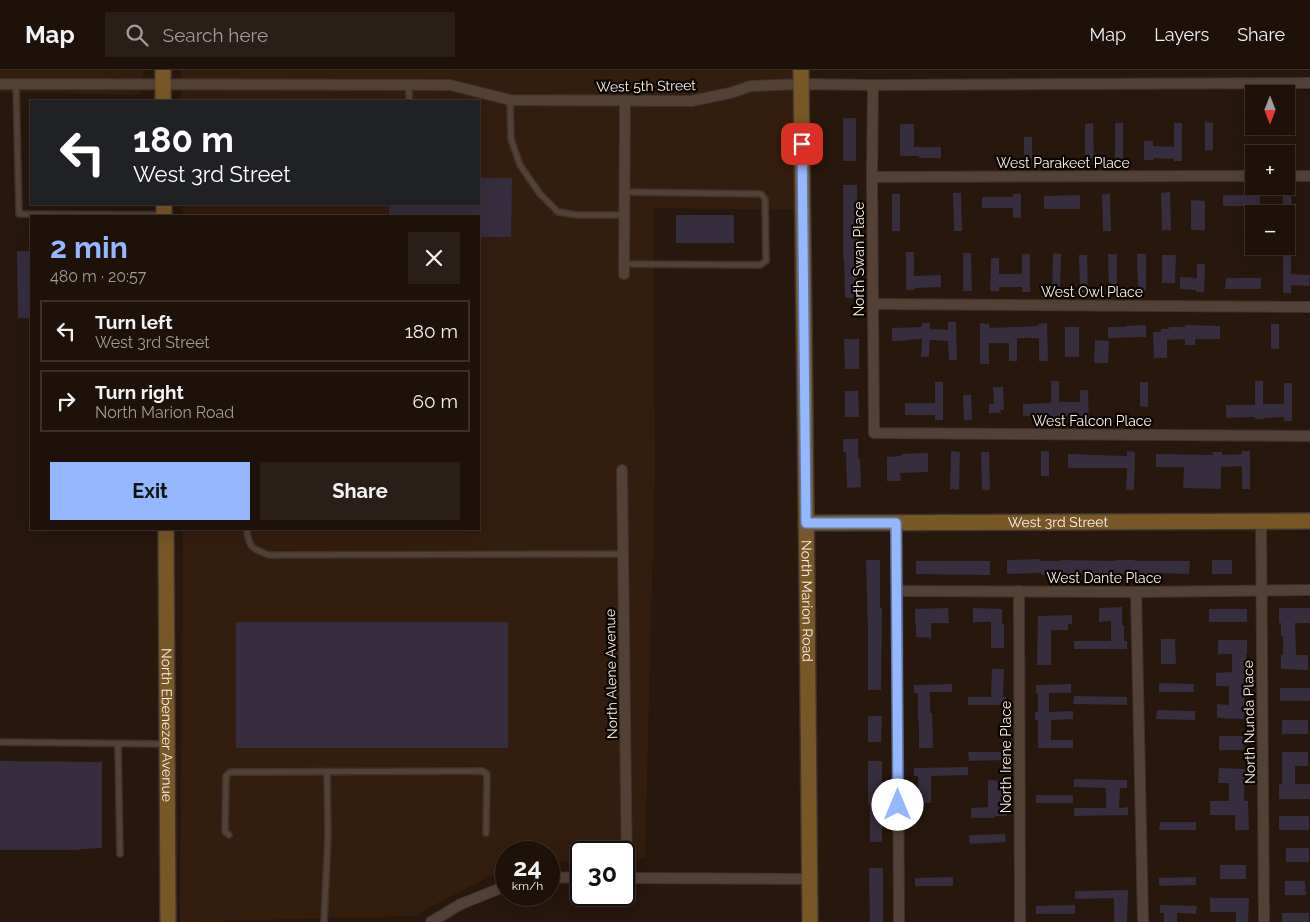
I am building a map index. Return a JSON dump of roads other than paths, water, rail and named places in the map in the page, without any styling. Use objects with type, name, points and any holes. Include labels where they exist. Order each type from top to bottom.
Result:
[{"type":"street","name":"West 5th Street","points":[[0,84],[163,77],[450,85],[510,100],[691,101],[751,86],[801,77],[873,85],[1310,83]]},
{"type":"street","points":[[163,77],[163,100]]},
{"type":"street","name":"North Marion Road","points":[[801,77],[810,922]]},
{"type":"street","name":"North Swan Place","points":[[873,85],[874,433]]},
{"type":"street","points":[[624,269],[625,101]]},
{"type":"street","name":"West Parakeet Place","points":[[872,177],[1245,176]]},
{"type":"street","points":[[1295,176],[1310,176]]},
{"type":"street","name":"West Owl Place","points":[[873,304],[1310,307]]},
{"type":"street","name":"West Falcon Place","points":[[874,433],[1310,436]]},
{"type":"street","name":"North Alene Avenue","points":[[622,470],[625,841]]},
{"type":"street","name":"North Nunda Place","points":[[1261,522],[1264,922]]},
{"type":"street","name":"West 3rd Street","points":[[806,523],[1310,522]]},
{"type":"street","points":[[896,523],[899,922]]},
{"type":"street","name":"North Ebenezer Avenue","points":[[166,530],[168,922]]},
{"type":"street","name":"West Dante Place","points":[[897,591],[1136,592],[1310,590]]},
{"type":"street","name":"North Irene Place","points":[[1019,591],[1020,922]]},
{"type":"street","points":[[1136,592],[1142,922]]},
{"type":"street","points":[[635,878],[809,879]]},
{"type":"street","points":[[431,922],[461,904],[495,890]]},
{"type":"lane","points":[[16,84],[19,214],[164,212]]},
{"type":"lane","points":[[409,100],[410,85]]},
{"type":"lane","points":[[510,100],[511,139],[520,165],[540,194],[558,212],[577,215],[624,215]]},
{"type":"lane","points":[[624,192],[761,194],[765,199],[766,261],[760,265],[624,269]]},
{"type":"lane","points":[[247,530],[249,544],[254,550],[269,555],[623,554]]},
{"type":"lane","points":[[0,742],[167,744]]},
{"type":"lane","points":[[118,744],[120,854]]},
{"type":"lane","points":[[230,835],[226,832],[226,776],[230,772],[482,771],[487,774],[486,833]]},
{"type":"lane","points":[[324,922],[328,834],[327,772]]}]
